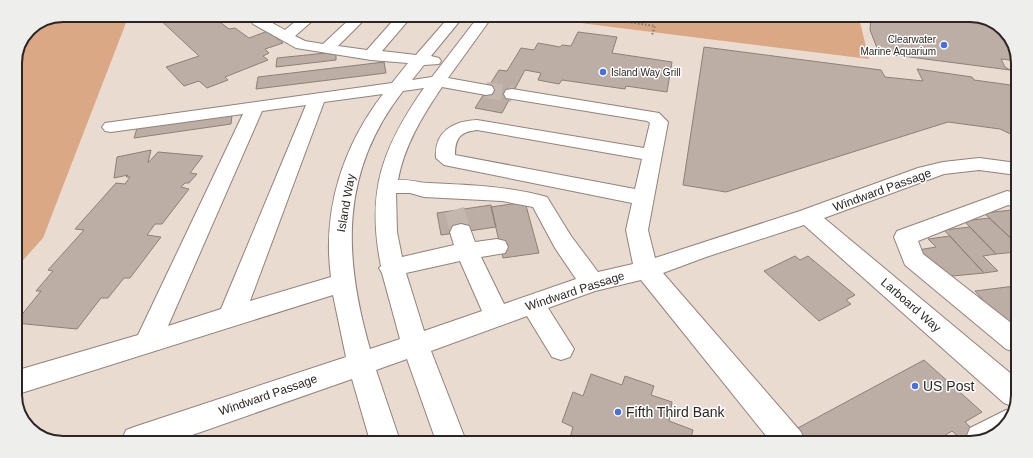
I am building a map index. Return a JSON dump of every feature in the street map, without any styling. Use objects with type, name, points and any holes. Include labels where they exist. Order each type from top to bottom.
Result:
[{"type":"street","points":[[260,22],[301,45],[371,55],[422,59],[444,73],[486,90]]},
{"type":"street","points":[[286,36],[304,22]]},
{"type":"street","points":[[326,49],[355,22]]},
{"type":"street","points":[[371,55],[401,22]]},
{"type":"street","name":"Island Way","points":[[383,436],[361,363],[347,307],[339,248],[341,219],[349,176],[361,144],[376,117],[399,86],[452,22]]},
{"type":"street","points":[[449,436],[415,345],[391,268],[385,227],[387,187],[396,151],[413,117],[481,22]]},
{"type":"street","points":[[111,127],[399,86],[444,73]]},
{"type":"street","points":[[512,94],[653,117],[659,122],[637,230],[646,270],[785,436]]},
{"type":"street","points":[[231,317],[317,98]]},
{"type":"street","points":[[147,342],[255,107]]},
{"type":"street","points":[[644,198],[451,161],[446,158],[445,154],[450,134],[453,131],[469,125],[477,125],[652,155]]},
{"type":"street","name":"Windward Passage","points":[[149,436],[592,283],[646,270],[808,216],[943,168],[980,164],[1011,168]]},
{"type":"street","points":[[387,187],[410,186],[424,190],[457,221],[497,247]]},
{"type":"street","points":[[391,268],[457,221],[502,194],[540,202],[563,242],[592,283]]},
{"type":"street","points":[[1011,199],[1007,198],[905,236],[913,259],[1011,337]]},
{"type":"street","name":"Larboard Way","points":[[808,216],[1011,391]]},
{"type":"street","points":[[457,221],[497,316]]},
{"type":"street","points":[[22,381],[343,282]]},
{"type":"street","points":[[532,304],[561,349]]},
{"type":"path","points":[[627,22],[655,26],[652,35]]},
{"type":"shaded area","points":[[126,22],[43,238],[22,261],[22,61],[26,45],[36,32],[55,23]]},
{"type":"shaded area","points":[[572,22],[860,22],[869,59]]},
{"type":"building","points":[[162,22],[220,22],[229,29],[235,28],[249,38],[268,31],[283,43],[265,49],[269,53],[263,56],[268,60],[225,77],[228,80],[207,88],[199,81],[184,86],[166,67],[199,56]]},
{"type":"building","name":"Clearwater Marine Aquarium","points":[[871,22],[970,22],[985,25],[997,32],[1007,45],[1011,60],[1001,59],[1005,67],[1010,70],[879,53],[870,30]]},
{"type":"building","name":"Island Way Grill","points":[[578,32],[617,37],[612,53],[672,62],[667,92],[626,86],[625,89],[562,80],[559,84],[538,80],[541,73],[525,70],[502,113],[475,108],[499,70],[507,71],[521,48],[534,50],[538,43],[560,47],[562,45],[571,46]]},
{"type":"building","points":[[704,47],[881,70],[885,77],[923,81],[917,69],[972,77],[974,80],[1011,85],[1011,134],[1000,129],[948,122],[726,192],[683,185]]},
{"type":"building","points":[[336,52],[336,60],[276,67],[277,58]]},
{"type":"building","points":[[384,62],[386,73],[256,89],[258,77]]},
{"type":"building","points":[[232,115],[231,124],[134,138],[137,128]]},
{"type":"building","points":[[151,150],[148,163],[158,152],[203,156],[190,173],[197,174],[189,183],[185,183],[181,187],[189,189],[162,224],[155,224],[147,235],[161,237],[130,278],[124,278],[108,298],[101,298],[77,329],[22,324],[22,314],[41,291],[36,291],[53,271],[48,270],[84,230],[75,229],[116,183],[125,184],[130,177],[126,177],[128,175],[114,178],[117,157]]},
{"type":"building","points":[[525,202],[539,253],[503,258],[491,207]]},
{"type":"building","points":[[491,205],[496,227],[441,235],[437,213]]},
{"type":"building","points":[[1011,210],[1011,238],[984,213]]},
{"type":"building","points":[[989,218],[1011,238],[1011,252],[996,254],[964,221]]},
{"type":"building","points":[[970,227],[996,254],[983,256],[998,271],[984,273],[944,230]]},
{"type":"building","points":[[950,236],[984,273],[942,277],[918,250],[936,247],[928,239]]},
{"type":"building","points":[[795,256],[800,260],[808,256],[855,295],[846,300],[851,304],[819,321],[764,271]]},
{"type":"building","points":[[1011,286],[1011,332],[975,291]]},
{"type":"building","name":"US Post","points":[[924,360],[982,412],[965,422],[979,435],[975,436],[957,436],[952,431],[944,436],[802,436],[796,429]]},
{"type":"building","name":"Fifth Third Bank","points":[[591,374],[622,385],[625,376],[654,386],[651,395],[672,402],[669,421],[693,430],[692,436],[570,436],[573,427],[562,422],[573,392],[583,396]]},
{"type":"tunnel","points":[[486,90],[512,94]]},
{"type":"tunnel","points":[[454,210],[461,232]]},
{"type":"place","name":"Clearwater Marine Aquarium","points":[[944,45]]},
{"type":"place","name":"Island Way Grill","points":[[603,72]]},
{"type":"place","name":"US Post","points":[[915,386]]},
{"type":"place","name":"Fifth Third Bank","points":[[618,412]]}]
